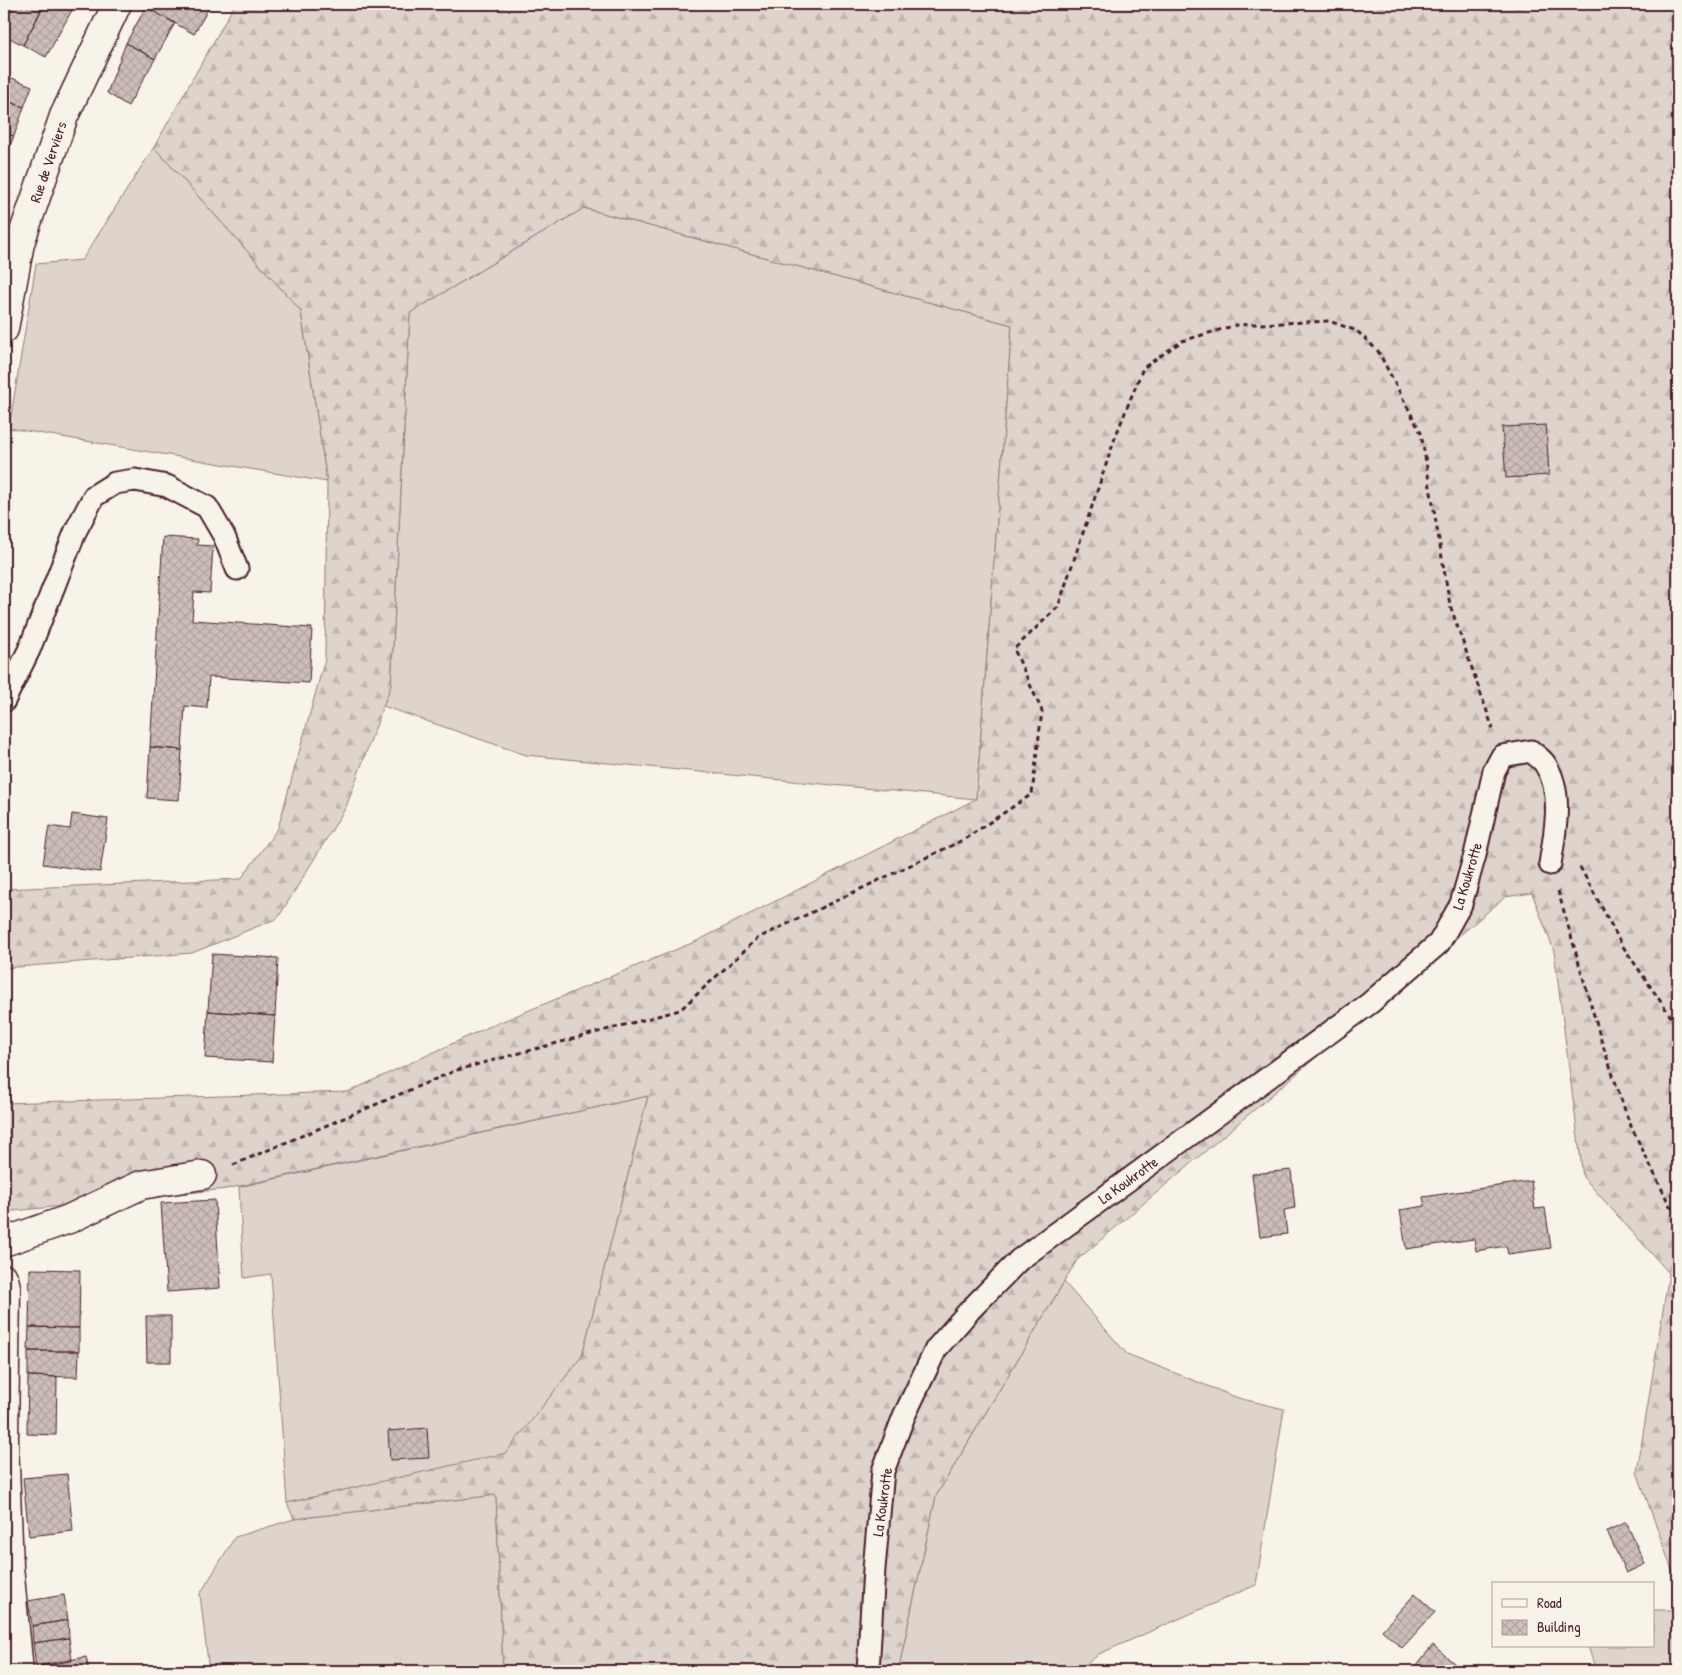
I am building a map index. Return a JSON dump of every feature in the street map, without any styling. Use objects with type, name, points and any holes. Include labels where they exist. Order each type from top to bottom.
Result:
[{"type":"street","name":"Rue de Verviers","points":[[4,329],[20,243],[58,134],[117,4]]},
{"type":"street","points":[[4,1242],[69,1219],[141,1185],[202,1175]]},
{"type":"street","points":[[4,1279],[6,1287],[4,1441],[10,1566],[19,1671]]},
{"type":"lane","points":[[4,701],[29,650],[76,530],[94,496],[115,483],[135,480],[168,486],[207,507],[224,536],[237,569]]},
{"type":"lane","points":[[1502,756],[1530,751],[1545,763],[1555,784],[1556,822],[1550,864]]},
{"type":"lane","name":"La Koukrotte","points":[[868,1671],[874,1568],[883,1471],[904,1416],[936,1348],[970,1310],[1020,1260],[1370,1003],[1439,943],[1461,904],[1475,855],[1494,771],[1502,756]]},
{"type":"path","points":[[202,1175],[236,1164],[457,1070],[680,1010],[758,938],[962,840],[1032,794],[1042,711],[1014,649],[1058,607],[1116,435],[1143,368],[1182,341],[1236,325],[1329,321],[1357,331],[1378,351],[1421,434],[1450,605],[1502,756]]},
{"type":"path","points":[[1550,864],[1602,1043],[1629,1122],[1670,1206],[1678,1214]]},
{"type":"path","points":[[1580,866],[1622,945],[1678,1027]]},
{"type":"green space","points":[[235,4],[1678,4],[1678,1587],[1637,1472],[1669,1273],[1583,1177],[1554,951],[1532,893],[1505,897],[1077,1260],[936,1496],[898,1671],[503,1671],[496,1495],[294,1519],[287,1503],[506,1453],[582,1356],[648,1096],[226,1189],[4,1212],[4,1103],[348,1092],[486,1028],[697,941],[976,799],[1012,325],[584,208],[410,313],[391,685],[346,807],[278,918],[192,953],[4,968],[4,889],[241,879],[278,828],[325,659],[327,482],[301,311],[154,147]]},
{"type":"green space","points":[[154,147],[301,311],[327,482],[9,428],[36,264],[82,260]]},
{"type":"green space","points":[[584,208],[1012,325],[976,799],[526,755],[383,706],[391,685],[410,313]]},
{"type":"green space","points":[[648,1096],[582,1356],[506,1454],[287,1503],[271,1274],[244,1278],[239,1187]]},
{"type":"green space","points":[[1064,1282],[1127,1354],[1238,1398],[1284,1409],[1256,1585],[1099,1654],[1078,1671],[898,1671],[936,1496]]},
{"type":"green space","points":[[496,1495],[503,1671],[209,1671],[200,1594],[235,1537],[294,1519]]},
{"type":"green space","points":[[1654,1610],[1678,1610],[1678,1671],[1596,1671],[1589,1648],[1654,1648]]},
{"type":"building","points":[[14,4],[44,4],[23,45],[4,35],[4,24]]},
{"type":"building","points":[[45,4],[60,4],[72,10],[46,57],[23,45]]},
{"type":"building","points":[[148,4],[211,4],[194,34],[146,7]]},
{"type":"building","points":[[146,7],[175,23],[155,59],[126,43]]},
{"type":"building","points":[[126,43],[155,59],[128,106],[107,93]]},
{"type":"building","points":[[4,75],[32,86],[24,107],[4,100]]},
{"type":"building","points":[[4,100],[24,107],[14,136],[4,133]]},
{"type":"building","points":[[4,133],[14,136],[4,160]]},
{"type":"building","points":[[1546,425],[1549,475],[1506,478],[1502,427]]},
{"type":"building","points":[[163,537],[198,539],[197,545],[213,546],[210,593],[194,592],[192,620],[312,628],[309,683],[209,677],[207,708],[185,706],[182,750],[150,747]]},
{"type":"building","points":[[150,747],[182,750],[179,800],[147,798]]},
{"type":"building","points":[[72,814],[108,819],[100,872],[43,864],[49,826],[70,829]]},
{"type":"building","points":[[212,954],[278,958],[275,1016],[208,1011]]},
{"type":"building","points":[[208,1011],[275,1016],[272,1062],[205,1058]]},
{"type":"building","points":[[1291,1170],[1295,1208],[1284,1210],[1287,1234],[1260,1237],[1252,1174]]},
{"type":"building","points":[[1531,1181],[1535,1209],[1545,1208],[1551,1248],[1508,1254],[1506,1246],[1476,1251],[1474,1239],[1406,1249],[1400,1210],[1425,1206],[1423,1197]]},
{"type":"building","points":[[215,1200],[220,1288],[167,1292],[161,1203]]},
{"type":"building","points":[[30,1269],[80,1270],[79,1328],[29,1327]]},
{"type":"building","points":[[146,1316],[171,1316],[171,1362],[147,1362]]},
{"type":"building","points":[[29,1327],[79,1328],[79,1351],[28,1351]]},
{"type":"building","points":[[28,1351],[79,1351],[78,1377],[28,1376]]},
{"type":"building","points":[[28,1376],[57,1377],[56,1435],[27,1434]]},
{"type":"building","points":[[427,1428],[429,1458],[390,1460],[388,1431]]},
{"type":"building","points":[[67,1474],[73,1531],[29,1536],[23,1478]]},
{"type":"building","points":[[1626,1522],[1645,1564],[1626,1573],[1607,1531]]},
{"type":"building","points":[[1415,1594],[1435,1612],[1402,1648],[1382,1630]]},
{"type":"building","points":[[64,1595],[68,1620],[32,1626],[28,1601]]},
{"type":"building","points":[[68,1620],[69,1638],[33,1643],[32,1626]]},
{"type":"building","points":[[69,1638],[72,1661],[36,1666],[33,1643]]},
{"type":"building","points":[[1433,1645],[1463,1671],[1422,1671],[1416,1666]]},
{"type":"building","points":[[86,1657],[89,1671],[36,1671],[36,1666]]}]
